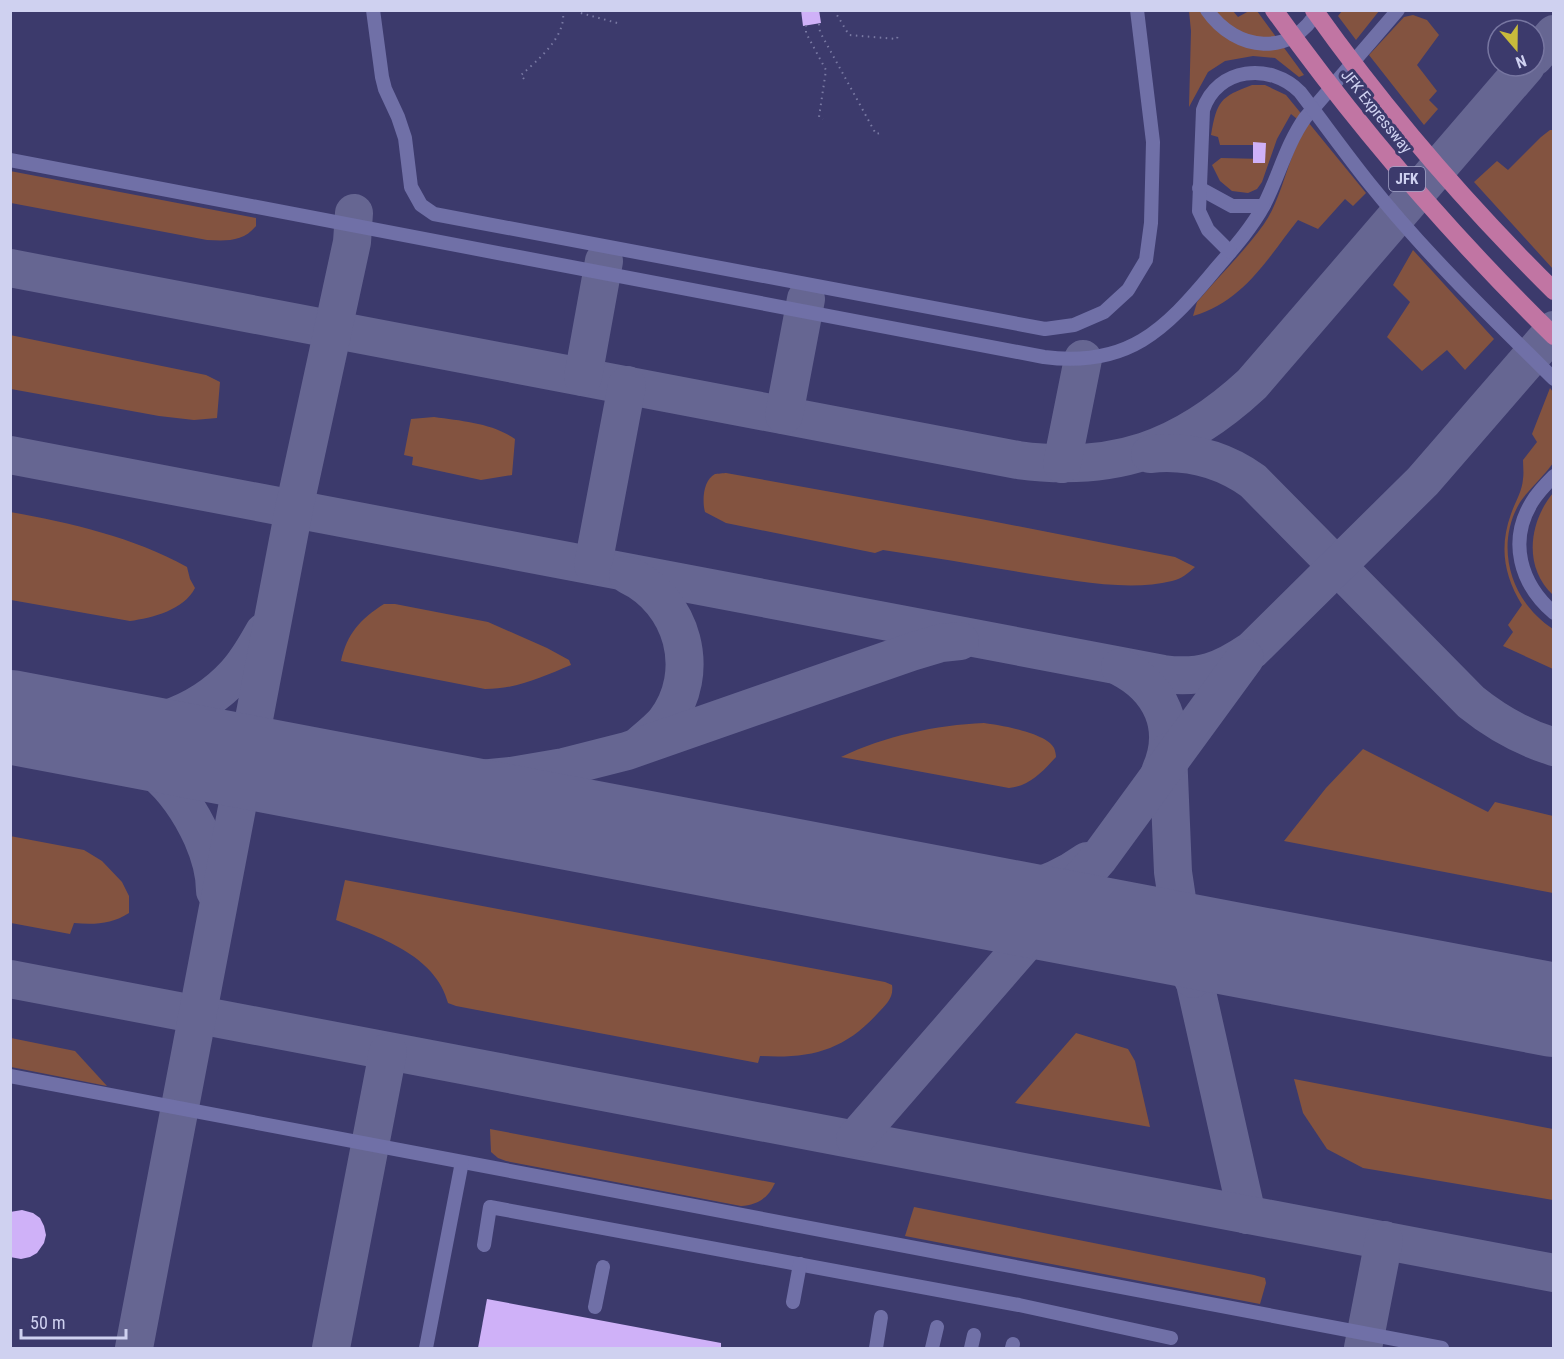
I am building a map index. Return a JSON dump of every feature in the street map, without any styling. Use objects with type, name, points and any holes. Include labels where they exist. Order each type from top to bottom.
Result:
[{"type":"highway","name":"JFK Expressway","points":[[1275,10],[1336,92],[1400,171],[1468,248],[1554,336]]},
{"type":"highway","name":"JFK Expressway","points":[[1316,10],[1345,53],[1415,140],[1475,209],[1554,291]]},
{"type":"street","points":[[374,10],[382,77],[405,138],[411,187],[421,205],[434,214],[1045,329],[1074,325],[1104,312],[1128,290],[1146,260],[1151,223],[1153,142],[1137,10]]},
{"type":"street","points":[[1207,10],[1229,34],[1244,41],[1261,44],[1278,43],[1294,36],[1307,26],[1316,10]]},
{"type":"street","points":[[10,160],[1057,359],[1083,359],[1112,353],[1147,338],[1176,315],[1230,252],[1263,206],[1294,134],[1305,118],[1398,10]]},
{"type":"street","points":[[1230,252],[1204,225],[1199,211],[1198,188],[1203,110],[1215,89],[1229,79],[1246,73],[1263,72],[1287,81],[1300,92],[1370,184],[1420,242],[1500,327],[1554,379]]},
{"type":"street","points":[[1198,188],[1232,206],[1263,206]]},
{"type":"street","points":[[1554,476],[1532,501],[1524,521],[1520,542],[1524,573],[1531,589],[1554,612]]},
{"type":"street","points":[[10,1076],[1442,1348]]},
{"type":"street","points":[[426,1348],[462,1162]]},
{"type":"street","points":[[484,1245],[490,1207],[1019,1305],[1172,1338]]},
{"type":"street","points":[[793,1302],[800,1263]]},
{"type":"street","points":[[595,1307],[603,1267]]},
{"type":"street","points":[[876,1348],[881,1317]]},
{"type":"street","points":[[932,1348],[937,1327]]},
{"type":"path","points":[[577,10],[577,12],[621,24]]},
{"type":"path","points":[[834,10],[849,34],[897,39],[898,34]]},
{"type":"path","points":[[524,79],[521,75],[548,51],[564,21],[563,12]]},
{"type":"path","points":[[819,24],[820,32],[858,103],[876,134],[880,133]]},
{"type":"path","points":[[806,26],[806,33],[826,70],[819,117],[823,119]]},
{"type":"shaded area","points":[[1189,11],[1233,11],[1238,17],[1249,11],[1257,11],[1304,75],[1299,77],[1275,58],[1253,56],[1225,61],[1208,72],[1189,107],[1191,31]]},
{"type":"shaded area","points":[[1342,11],[1379,11],[1356,40],[1338,16]]},
{"type":"shaded area","points":[[1413,15],[1427,20],[1439,35],[1417,65],[1437,91],[1429,100],[1438,109],[1424,125],[1369,55],[1404,17]]},
{"type":"shaded area","points":[[1252,85],[1265,85],[1286,95],[1366,193],[1353,206],[1345,199],[1318,229],[1298,220],[1265,264],[1240,289],[1227,300],[1193,316],[1197,302],[1257,234],[1271,213],[1300,138],[1307,127],[1291,114],[1277,139],[1262,182],[1257,189],[1248,193],[1232,191],[1220,181],[1212,165],[1221,158],[1263,159],[1263,145],[1220,145],[1218,137],[1211,135],[1215,115],[1222,102],[1233,93]]},
{"type":"shaded area","points":[[1550,130],[1554,130],[1553,269],[1474,182],[1497,161],[1508,170]]},
{"type":"shaded area","points":[[10,171],[256,218],[256,226],[240,238],[207,240],[11,203]]},
{"type":"shaded area","points":[[1413,250],[1494,339],[1465,370],[1447,350],[1422,371],[1387,337],[1410,302],[1393,285]]},
{"type":"shaded area","points":[[10,335],[206,375],[220,382],[217,418],[194,420],[159,416],[11,389]]},
{"type":"shaded area","points":[[1550,388],[1553,392],[1554,461],[1519,504],[1508,538],[1508,556],[1511,573],[1527,605],[1553,629],[1553,669],[1503,646],[1513,632],[1508,625],[1522,605],[1507,572],[1504,550],[1507,526],[1520,493],[1523,460],[1537,442],[1532,434]]},
{"type":"shaded area","points":[[434,417],[487,426],[515,439],[512,475],[481,480],[412,465],[413,457],[404,455],[411,419]]},
{"type":"shaded area","points":[[726,473],[1175,557],[1195,567],[1172,581],[1118,585],[1061,579],[883,550],[875,553],[726,523],[705,512],[704,497],[708,481],[715,474]]},
{"type":"shaded area","points":[[1553,493],[1553,595],[1543,584],[1537,571],[1533,558],[1533,544],[1539,517]]},
{"type":"shaded area","points":[[10,512],[79,526],[145,547],[187,567],[195,588],[183,602],[167,612],[130,621],[11,600]]},
{"type":"shaded area","points":[[384,604],[395,604],[488,622],[547,648],[569,660],[571,665],[519,685],[485,689],[341,661],[347,643],[356,628],[368,615]]},
{"type":"shaded area","points":[[984,723],[1042,738],[1054,748],[1056,757],[1041,773],[1029,781],[1009,788],[841,757],[875,743],[911,733],[948,726]]},
{"type":"shaded area","points":[[1363,749],[1488,812],[1495,802],[1553,816],[1553,893],[1284,841],[1326,788]]},
{"type":"shaded area","points":[[10,836],[84,850],[102,861],[122,882],[129,896],[129,913],[103,923],[74,923],[70,934],[11,923]]},
{"type":"shaded area","points":[[345,880],[885,982],[892,985],[892,994],[886,1004],[865,1026],[839,1044],[810,1054],[760,1056],[758,1063],[456,1006],[448,1003],[441,986],[431,972],[403,949],[336,920]]},
{"type":"shaded area","points":[[1076,1033],[1128,1049],[1135,1061],[1150,1127],[1015,1103]]},
{"type":"shaded area","points":[[11,1038],[75,1051],[107,1086],[11,1067]]},
{"type":"shaded area","points":[[1294,1079],[1553,1129],[1553,1200],[1363,1168],[1327,1149],[1303,1113]]},
{"type":"shaded area","points":[[490,1129],[775,1183],[762,1200],[741,1206],[506,1161],[491,1152]]},
{"type":"shaded area","points":[[914,1207],[1254,1275],[1265,1278],[1266,1283],[1260,1304],[905,1236]]},
{"type":"building","points":[[801,10],[819,10],[821,23],[803,26]]},
{"type":"building","points":[[1253,142],[1266,143],[1265,163],[1253,163]]},
{"type":"building","points":[[22,1210],[40,1218],[46,1235],[37,1253],[21,1259],[10,1257],[10,1212]]},
{"type":"building","points":[[487,1299],[721,1343],[721,1348],[478,1348]]},
{"type":"taxiway","points":[[1546,43],[1554,34]]},
{"type":"taxiway","points":[[10,268],[1018,460],[1085,463],[1116,459],[1173,440],[1226,406],[1252,384],[1516,78]]},
{"type":"taxiway","points":[[134,1348],[294,509],[352,242],[354,213]]},
{"type":"taxiway","points":[[583,377],[604,261]]},
{"type":"taxiway","points":[[784,415],[806,299]]},
{"type":"taxiway","points":[[10,455],[1163,674],[1189,675],[1210,672],[1252,650],[1423,481],[1554,330]]},
{"type":"taxiway","points":[[1062,464],[1083,359]]},
{"type":"taxiway","points":[[593,565],[627,385]]},
{"type":"taxiway","points":[[1150,454],[1178,453],[1204,458],[1229,467],[1253,481],[1471,702],[1510,729],[1554,747]]},
{"type":"taxiway","points":[[628,575],[647,587],[662,602],[674,620],[681,640],[684,660],[683,682],[677,702],[665,722],[641,744]]},
{"type":"taxiway","points":[[10,714],[73,727],[103,729],[145,725],[166,719],[185,712],[221,689],[244,664],[264,632]]},
{"type":"taxiway","points":[[183,746],[320,772],[387,781],[449,782],[511,776],[564,767],[627,751],[911,652],[941,643],[960,641]]},
{"type":"taxiway","points":[[855,1139],[1099,858],[1245,658]]},
{"type":"taxiway","points":[[1120,667],[1146,686],[1163,711],[1168,740],[1166,756],[1160,772]]},
{"type":"taxiway","points":[[83,735],[122,750],[139,760],[154,771],[181,800],[192,817],[207,850],[215,891]]},
{"type":"taxiway","points":[[1168,752],[1173,872],[1179,912],[1247,1215]]},
{"type":"taxiway","points":[[826,869],[976,896],[993,896],[1042,885],[1087,861]]},
{"type":"taxiway","points":[[1031,914],[1155,939],[1177,956],[1193,979]]},
{"type":"taxiway","points":[[10,979],[1554,1273]]},
{"type":"taxiway","points":[[331,1348],[388,1052]]},
{"type":"taxiway","points":[[1363,1348],[1384,1240]]},
{"type":"runway","points":[[10,717],[1554,1010]]}]
